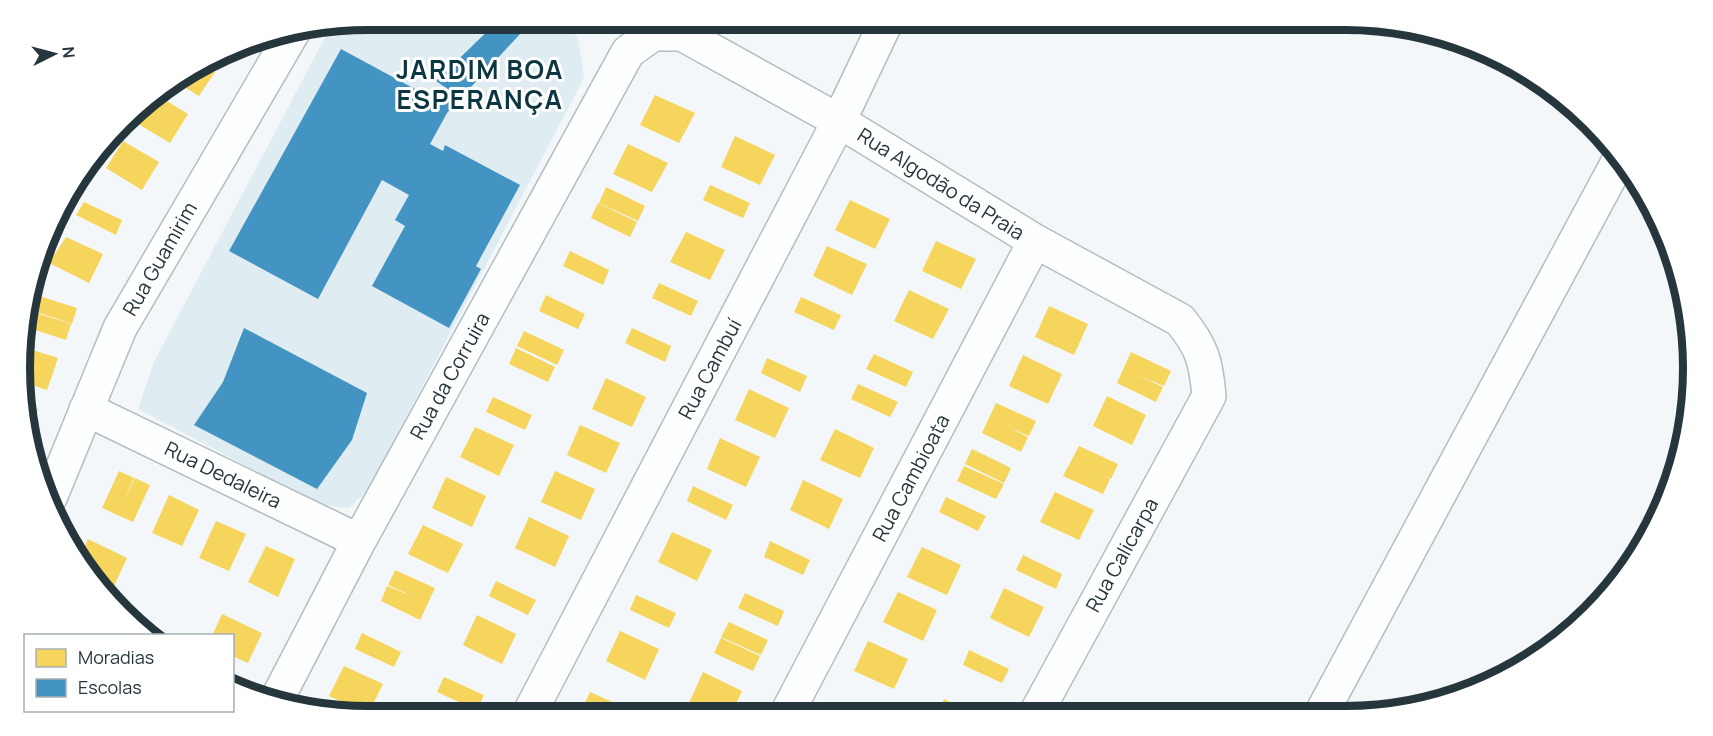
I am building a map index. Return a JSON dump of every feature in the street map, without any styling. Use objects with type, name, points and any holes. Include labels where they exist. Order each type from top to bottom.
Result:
[{"type":"street","name":"Rua Cambuí","points":[[533,706],[839,121],[882,30]]},
{"type":"street","name":"Rua Algodão da Praia","points":[[628,52],[653,34],[682,34],[839,121],[1035,241],[1179,320],[1196,340],[1206,363],[1209,396]]},
{"type":"street","name":"Rua Guamirim","points":[[53,490],[120,328],[288,40]]},
{"type":"street","name":"Rua da Corruira","points":[[280,694],[360,541],[628,52]]},
{"type":"street","points":[[1325,706],[1616,166]]},
{"type":"street","name":"Rua Cambioata","points":[[791,706],[1035,241]]},
{"type":"street","name":"Rua Calicarpa","points":[[1039,706],[1209,396]]},
{"type":"street","name":"Rua Dedaleira","points":[[86,409],[360,541]]},
{"type":"shaded area","points":[[368,30],[574,30],[579,43],[584,78],[368,490],[349,508],[320,505],[138,409],[154,362],[327,33]]},
{"type":"building: Moradias","points":[[211,69],[215,72],[199,96],[182,86]]},
{"type":"building: Moradias","points":[[655,95],[695,113],[679,143],[640,125]]},
{"type":"building: Moradias","points":[[163,99],[188,114],[170,143],[136,123]]},
{"type":"building: Moradias","points":[[735,136],[775,155],[760,185],[721,167]]},
{"type":"building: Moradias","points":[[123,141],[159,162],[142,190],[106,168]]},
{"type":"building: Moradias","points":[[628,144],[668,163],[652,192],[613,174]]},
{"type":"building: Moradias","points":[[710,185],[750,203],[743,218],[703,200]]},
{"type":"building: Moradias","points":[[606,187],[645,206],[638,221],[599,203]]},
{"type":"building: Moradias","points":[[850,200],[890,219],[875,249],[835,230]]},
{"type":"building: Moradias","points":[[84,202],[122,220],[116,235],[76,215]]},
{"type":"building: Moradias","points":[[598,203],[637,222],[630,237],[591,218]]},
{"type":"building: Moradias","points":[[686,232],[725,250],[710,280],[670,262]]},
{"type":"building: Moradias","points":[[66,237],[103,254],[89,283],[49,263]]},
{"type":"building: Moradias","points":[[936,241],[976,259],[961,289],[922,271]]},
{"type":"building: Moradias","points":[[827,246],[867,264],[852,295],[813,276]]},
{"type":"building: Moradias","points":[[570,251],[609,270],[603,285],[563,266]]},
{"type":"building: Moradias","points":[[659,283],[698,301],[691,316],[652,298]]},
{"type":"building: Moradias","points":[[909,290],[949,309],[933,339],[894,321]]},
{"type":"building: Moradias","points":[[546,295],[585,314],[578,329],[539,311]]},
{"type":"building: Moradias","points":[[38,296],[77,308],[72,324],[35,311]]},
{"type":"building: Moradias","points":[[801,297],[841,315],[834,330],[794,312]]},
{"type":"building: Moradias","points":[[1049,306],[1088,324],[1074,355],[1035,337]]},
{"type":"building: Moradias","points":[[35,312],[71,324],[66,340],[33,329]]},
{"type":"building: Moradias","points":[[632,328],[671,346],[665,362],[625,343]]},
{"type":"building: Moradias","points":[[524,331],[564,350],[557,365],[517,346]]},
{"type":"building: Moradias","points":[[516,348],[555,367],[548,382],[509,364]]},
{"type":"building: Moradias","points":[[31,350],[58,358],[47,390],[31,385]]},
{"type":"building: Moradias","points":[[1131,352],[1171,371],[1164,386],[1137,375],[1163,387],[1156,402],[1117,383]]},
{"type":"building: Moradias","points":[[874,354],[913,372],[906,387],[866,369]]},
{"type":"building: Moradias","points":[[1023,355],[1062,374],[1048,404],[1009,386]]},
{"type":"building: Moradias","points":[[767,358],[807,376],[800,392],[761,373]]},
{"type":"building: Moradias","points":[[606,378],[646,397],[632,427],[592,409]]},
{"type":"building: Moradias","points":[[858,384],[898,402],[890,417],[851,399]]},
{"type":"building: Moradias","points":[[749,389],[789,408],[775,438],[735,420]]},
{"type":"building: Moradias","points":[[1107,396],[1146,415],[1132,445],[1093,426]]},
{"type":"building: Moradias","points":[[493,397],[532,415],[525,430],[486,412]]},
{"type":"building: Moradias","points":[[996,403],[1036,421],[1029,436],[1010,428],[1028,437],[1021,452],[982,433]]},
{"type":"building: Moradias","points":[[33,407],[38,409],[34,421]]},
{"type":"building: Moradias","points":[[580,425],[620,443],[606,473],[567,455]]},
{"type":"building: Moradias","points":[[475,427],[514,445],[499,476],[460,457]]},
{"type":"building: Moradias","points":[[835,429],[874,448],[860,478],[820,460]]},
{"type":"building: Moradias","points":[[720,438],[760,457],[746,487],[707,469]]},
{"type":"building: Moradias","points":[[1079,446],[1118,464],[1111,479],[1093,470],[1110,479],[1103,494],[1063,476]]},
{"type":"building: Moradias","points":[[972,449],[1011,468],[1004,483],[965,464]]},
{"type":"building: Moradias","points":[[964,466],[1004,484],[996,499],[957,481]]},
{"type":"building: Moradias","points":[[119,471],[134,478],[123,503],[135,478],[150,485],[133,522],[102,508]]},
{"type":"building: Moradias","points":[[555,471],[595,489],[581,520],[541,502]]},
{"type":"building: Moradias","points":[[446,477],[486,496],[472,527],[432,508]]},
{"type":"building: Moradias","points":[[803,480],[843,499],[829,529],[790,510]]},
{"type":"building: Moradias","points":[[693,486],[733,505],[726,520],[687,501]]},
{"type":"building: Moradias","points":[[1055,492],[1094,510],[1079,540],[1040,522]]},
{"type":"building: Moradias","points":[[169,495],[199,510],[182,546],[152,533]]},
{"type":"building: Moradias","points":[[946,497],[986,516],[978,531],[939,512]]},
{"type":"building: Moradias","points":[[529,517],[569,536],[555,567],[515,548]]},
{"type":"building: Moradias","points":[[216,521],[246,534],[229,571],[199,558]]},
{"type":"building: Moradias","points":[[423,525],[463,544],[448,573],[408,554]]},
{"type":"building: Moradias","points":[[672,532],[712,550],[697,581],[658,562]]},
{"type":"building: Moradias","points":[[88,539],[127,558],[113,588],[100,574],[83,550]]},
{"type":"building: Moradias","points":[[770,541],[810,560],[803,575],[764,557]]},
{"type":"building: Moradias","points":[[266,546],[295,559],[278,597],[248,582]]},
{"type":"building: Moradias","points":[[922,547],[961,565],[947,595],[907,577]]},
{"type":"building: Moradias","points":[[1023,555],[1062,574],[1056,589],[1016,570]]},
{"type":"building: Moradias","points":[[395,570],[435,588],[420,620],[381,601],[387,586],[414,597],[388,585]]},
{"type":"building: Moradias","points":[[496,581],[536,600],[528,615],[489,596]]},
{"type":"building: Moradias","points":[[1004,588],[1044,607],[1029,637],[990,618]]},
{"type":"building: Moradias","points":[[898,592],[937,610],[923,641],[883,622]]},
{"type":"building: Moradias","points":[[745,593],[784,611],[778,626],[738,608]]},
{"type":"building: Moradias","points":[[636,595],[676,613],[669,628],[630,610]]},
{"type":"building: Moradias","points":[[222,614],[262,633],[248,663],[234,657],[234,634],[213,634]]},
{"type":"building: Moradias","points":[[477,615],[516,634],[502,664],[463,645]]},
{"type":"building: Moradias","points":[[729,622],[768,640],[761,655],[721,637]]},
{"type":"building: Moradias","points":[[620,631],[659,649],[645,680],[606,661]]},
{"type":"building: Moradias","points":[[362,633],[401,652],[394,667],[355,649]]},
{"type":"building: Moradias","points":[[721,638],[760,656],[753,671],[714,653]]},
{"type":"building: Moradias","points":[[868,641],[908,659],[894,689],[854,671]]},
{"type":"building: Moradias","points":[[969,650],[1009,669],[1002,683],[963,665]]},
{"type":"building: Moradias","points":[[344,666],[383,684],[372,706],[349,705],[329,696]]},
{"type":"building: Moradias","points":[[703,672],[742,691],[735,706],[696,706],[689,703]]},
{"type":"building: Moradias","points":[[444,677],[484,695],[479,706],[468,706],[437,692]]},
{"type":"building: Moradias","points":[[590,692],[621,706],[583,706]]},
{"type":"building: Moradias","points":[[944,699],[958,706],[941,706]]},
{"type":"building: Escolas","points":[[489,30],[524,30],[447,113],[430,144],[443,151],[445,145],[520,185],[476,266],[481,269],[449,328],[372,286],[405,226],[395,220],[409,195],[382,180],[318,299],[229,251],[341,49],[439,102],[446,88],[436,81]]},
{"type":"building: Escolas","points":[[244,328],[367,393],[352,440],[317,489],[194,425],[223,382]]},
{"type":"district","name":"JARDIM BOA ESPERANÇA","points":[[480,85]]}]
